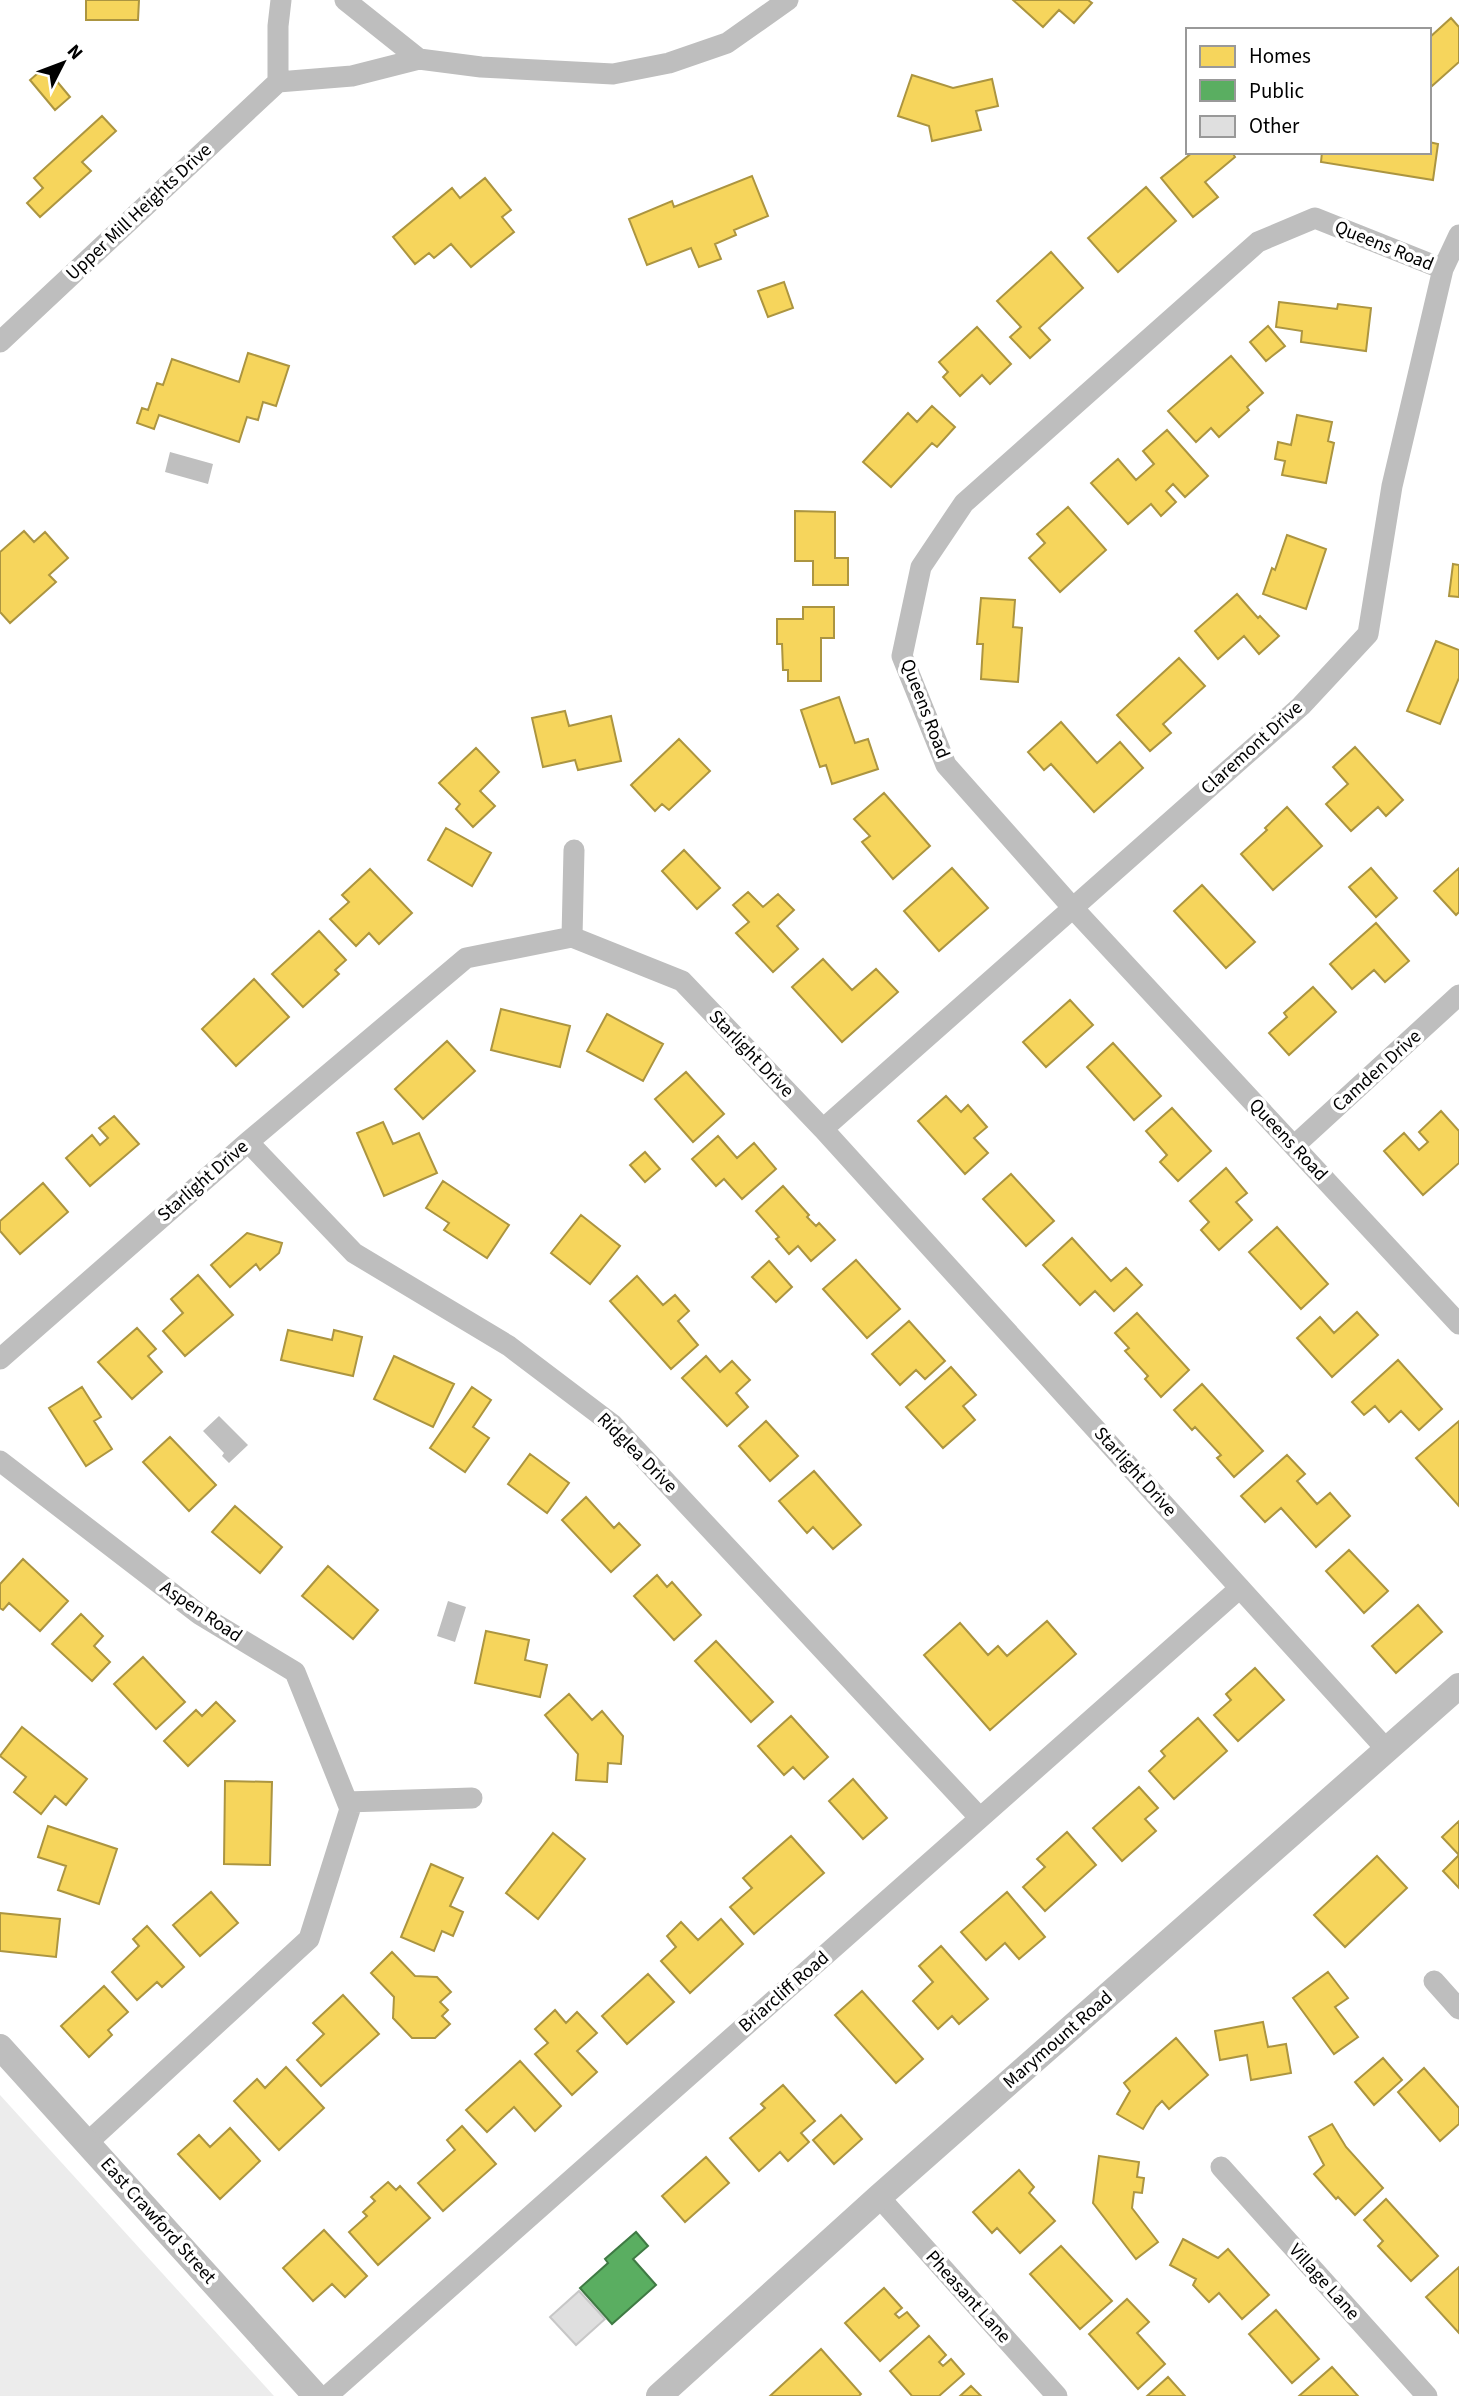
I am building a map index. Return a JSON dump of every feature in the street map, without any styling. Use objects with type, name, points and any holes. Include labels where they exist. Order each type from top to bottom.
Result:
[{"type":"street","points":[[281,0],[278,82],[352,76],[419,59],[481,67],[613,74],[668,63],[727,43],[788,0]]},
{"type":"street","points":[[345,0],[419,59]]},
{"type":"street","name":"Upper Mill Heights Drive","points":[[0,342],[278,82]]},
{"type":"street","name":"Queens Road","points":[[1443,269],[1315,218],[1258,242],[964,503],[921,567],[902,656],[946,765],[1072,907],[1459,1324]]},
{"type":"street","name":"Claremont Drive","points":[[823,1129],[1301,706],[1368,634],[1392,486],[1443,269],[1459,235]]},
{"type":"street","points":[[572,937],[574,850]]},
{"type":"street","name":"Starlight Drive","points":[[0,1359],[248,1142],[466,958],[572,937],[681,981],[823,1129],[1387,1749]]},
{"type":"street","name":"Camden Drive","points":[[1294,1146],[1459,996]]},
{"type":"street","name":"Ridglea Drive","points":[[248,1142],[354,1254],[509,1346],[612,1424],[980,1818]]},
{"type":"street","name":"Aspen Road","points":[[0,1461],[199,1614],[295,1672],[347,1802]]},
{"type":"street","name":"Briarcliff Road","points":[[327,2396],[1240,1588]]},
{"type":"street","name":"Marymount Road","points":[[659,2396],[879,2197],[1459,1686]]},
{"type":"street","points":[[87,2143],[309,1939],[350,1810],[347,1802],[472,1798]]},
{"type":"street","points":[[1434,1981],[1459,2010]]},
{"type":"street","name":"East Crawford Street","points":[[0,2047],[316,2396]]},
{"type":"street","name":"Village Lane","points":[[1221,2167],[1427,2396]]},
{"type":"street","name":"Pheasant Lane","points":[[879,2197],[1057,2396]]},
{"type":"shaded area","points":[[170,452],[213,464],[208,484],[165,472]]},
{"type":"shaded area","points":[[219,1416],[248,1445],[229,1463],[222,1456],[224,1453],[203,1431]]},
{"type":"shaded area","points":[[448,1601],[466,1607],[455,1642],[437,1636]]},
{"type":"shaded area","points":[[0,2095],[274,2396],[0,2396]]},
{"type":"building: Homes","points":[[86,0],[139,0],[138,20],[86,20]]},
{"type":"building: Homes","points":[[1013,0],[1088,0],[1092,3],[1074,23],[1059,10],[1043,27]]},
{"type":"building: Homes","points":[[1451,18],[1459,27],[1459,62],[1432,86],[1431,85],[1431,36]]},
{"type":"building: Homes","points":[[45,67],[70,97],[55,110],[30,80]]},
{"type":"building: Homes","points":[[912,75],[953,88],[992,79],[998,106],[976,111],[981,130],[932,141],[929,126],[898,116]]},
{"type":"building: Homes","points":[[102,116],[116,131],[82,162],[91,171],[40,217],[27,203],[43,188],[34,178]]},
{"type":"building: Homes","points":[[1431,142],[1438,144],[1433,180],[1321,162],[1322,154],[1431,154]]},
{"type":"building: Homes","points":[[1191,154],[1233,154],[1235,157],[1205,182],[1218,197],[1193,217],[1161,178]]},
{"type":"building: Homes","points":[[752,176],[768,216],[734,230],[736,235],[715,244],[721,259],[699,267],[691,248],[647,265],[629,219],[672,201],[674,207]]},
{"type":"building: Homes","points":[[485,178],[511,210],[502,217],[514,232],[471,267],[451,244],[434,258],[429,253],[415,264],[393,237],[452,188],[460,198]]},
{"type":"building: Homes","points":[[1146,187],[1176,221],[1118,272],[1088,238]]},
{"type":"building: Homes","points":[[1051,252],[1083,288],[1039,328],[1050,340],[1030,358],[1010,337],[1021,327],[997,301]]},
{"type":"building: Homes","points":[[784,282],[793,308],[768,317],[758,291]]},
{"type":"building: Homes","points":[[1279,302],[1337,309],[1338,304],[1371,308],[1366,351],[1301,342],[1302,331],[1276,327]]},
{"type":"building: Homes","points":[[1268,326],[1285,346],[1266,361],[1250,342]]},
{"type":"building: Homes","points":[[977,327],[1011,364],[990,384],[982,375],[960,396],[943,377],[948,372],[939,362]]},
{"type":"building: Homes","points":[[248,353],[289,366],[276,406],[263,402],[258,420],[247,417],[239,442],[159,415],[154,429],[137,423],[142,408],[148,410],[157,383],[163,385],[172,359],[239,382]]},
{"type":"building: Homes","points":[[1231,356],[1263,393],[1247,407],[1249,410],[1219,437],[1211,428],[1196,442],[1168,411]]},
{"type":"building: Homes","points":[[932,406],[955,427],[937,447],[932,443],[891,487],[863,462],[908,413],[917,422]]},
{"type":"building: Homes","points":[[1297,415],[1332,422],[1328,441],[1334,443],[1326,483],[1282,475],[1285,461],[1275,459],[1278,442],[1291,445]]},
{"type":"building: Homes","points":[[1167,430],[1208,476],[1185,497],[1173,484],[1166,491],[1176,502],[1161,516],[1151,504],[1128,524],[1091,483],[1118,459],[1136,480],[1154,464],[1143,451]]},
{"type":"building: Homes","points":[[1068,507],[1106,550],[1060,592],[1029,558],[1045,543],[1037,534]]},
{"type":"building: Homes","points":[[795,511],[835,512],[835,558],[848,558],[848,585],[813,585],[813,561],[795,561]]},
{"type":"building: Homes","points":[[24,531],[34,542],[45,532],[68,558],[49,575],[56,582],[10,623],[0,612],[0,552]]},
{"type":"building: Homes","points":[[1287,535],[1326,549],[1306,609],[1263,594]]},
{"type":"building: Homes","points":[[1453,564],[1459,565],[1459,597],[1449,596]]},
{"type":"building: Homes","points":[[1237,594],[1258,618],[1260,616],[1279,636],[1259,654],[1244,636],[1218,659],[1195,631]]},
{"type":"building: Homes","points":[[981,598],[1015,600],[1013,627],[1022,628],[1018,682],[981,679],[983,644],[977,644]]},
{"type":"building: Homes","points":[[803,607],[834,607],[834,638],[821,638],[821,681],[788,681],[788,670],[783,670],[782,644],[777,644],[777,619],[803,619]]},
{"type":"building: Homes","points":[[1436,641],[1459,650],[1459,678],[1440,724],[1407,711]]},
{"type":"building: Homes","points":[[1179,658],[1205,686],[1163,724],[1171,733],[1150,751],[1117,715]]},
{"type":"building: Homes","points":[[839,697],[855,743],[868,739],[878,769],[832,784],[826,765],[820,767],[801,710]]},
{"type":"building: Homes","points":[[565,711],[569,726],[611,716],[621,761],[578,770],[575,760],[543,767],[532,718]]},
{"type":"building: Homes","points":[[1061,722],[1097,763],[1120,742],[1143,768],[1094,812],[1051,764],[1044,770],[1028,752]]},
{"type":"building: Homes","points":[[679,739],[710,771],[669,810],[662,804],[655,811],[631,785]]},
{"type":"building: Homes","points":[[1355,747],[1403,800],[1386,816],[1378,807],[1351,831],[1326,804],[1348,784],[1333,767]]},
{"type":"building: Homes","points":[[476,748],[499,772],[480,791],[495,806],[473,827],[456,809],[460,804],[439,783]]},
{"type":"building: Homes","points":[[884,793],[930,846],[893,879],[862,842],[870,836],[854,819]]},
{"type":"building: Homes","points":[[1287,807],[1322,846],[1273,890],[1241,854]]},
{"type":"building: Homes","points":[[446,828],[491,853],[472,886],[428,860]]},
{"type":"building: Homes","points":[[684,850],[720,888],[697,909],[662,871]]},
{"type":"building: Homes","points":[[952,868],[988,908],[939,951],[904,911]]},
{"type":"building: Homes","points":[[1371,868],[1397,898],[1376,917],[1349,887]]},
{"type":"building: Homes","points":[[1459,868],[1459,912],[1456,915],[1434,891]]},
{"type":"building: Homes","points":[[370,869],[412,913],[379,944],[369,933],[356,946],[330,919],[349,902],[342,895]]},
{"type":"building: Homes","points":[[1202,885],[1255,942],[1226,968],[1174,911]]},
{"type":"building: Homes","points":[[748,892],[763,907],[778,894],[794,910],[777,926],[798,949],[773,972],[736,933],[749,922],[733,905]]},
{"type":"building: Homes","points":[[1376,923],[1409,961],[1385,982],[1374,970],[1352,989],[1330,964]]},
{"type":"building: Homes","points":[[319,931],[346,960],[335,970],[339,974],[303,1007],[272,974]]},
{"type":"building: Homes","points":[[823,959],[852,990],[876,969],[898,992],[842,1042],[792,987]]},
{"type":"building: Homes","points":[[254,979],[289,1017],[236,1066],[202,1029]]},
{"type":"building: Homes","points":[[1313,987],[1336,1012],[1289,1055],[1269,1033],[1287,1017],[1284,1013]]},
{"type":"building: Homes","points":[[1070,1000],[1093,1025],[1046,1067],[1023,1042]]},
{"type":"building: Homes","points":[[501,1009],[570,1026],[560,1067],[491,1050]]},
{"type":"building: Homes","points":[[607,1014],[663,1044],[643,1081],[587,1051]]},
{"type":"building: Homes","points":[[447,1041],[475,1071],[423,1119],[395,1089]]},
{"type":"building: Homes","points":[[1113,1043],[1161,1096],[1134,1120],[1087,1067]]},
{"type":"building: Homes","points":[[686,1072],[724,1114],[693,1142],[655,1099]]},
{"type":"building: Homes","points":[[946,1096],[961,1112],[968,1105],[987,1127],[974,1138],[988,1153],[965,1174],[918,1121]]},
{"type":"building: Homes","points":[[1172,1108],[1211,1151],[1178,1181],[1160,1162],[1167,1155],[1146,1131]]},
{"type":"building: Homes","points":[[1441,1111],[1459,1131],[1459,1163],[1423,1195],[1384,1151],[1404,1133],[1419,1150],[1428,1142],[1419,1132]]},
{"type":"building: Homes","points":[[114,1116],[139,1144],[90,1186],[66,1158],[92,1135],[100,1145],[108,1138],[99,1128]]},
{"type":"building: Homes","points":[[383,1122],[393,1144],[419,1133],[437,1173],[384,1196],[357,1133]]},
{"type":"building: Homes","points":[[718,1136],[737,1158],[754,1143],[776,1169],[742,1199],[724,1179],[716,1186],[692,1159]]},
{"type":"building: Homes","points":[[645,1152],[660,1169],[645,1182],[630,1165]]},
{"type":"building: Homes","points":[[1226,1168],[1247,1193],[1236,1202],[1252,1220],[1219,1250],[1201,1230],[1209,1222],[1190,1201]]},
{"type":"building: Homes","points":[[1011,1174],[1054,1221],[1026,1246],[983,1199]]},
{"type":"building: Homes","points":[[443,1181],[509,1225],[487,1258],[444,1230],[449,1223],[426,1208]]},
{"type":"building: Homes","points":[[43,1183],[68,1212],[20,1254],[0,1231],[0,1221]]},
{"type":"building: Homes","points":[[783,1186],[809,1215],[807,1217],[816,1226],[819,1223],[835,1240],[811,1261],[798,1246],[789,1254],[776,1239],[779,1237],[756,1211]]},
{"type":"building: Homes","points":[[581,1215],[620,1246],[590,1284],[551,1253]]},
{"type":"building: Homes","points":[[1277,1227],[1328,1284],[1301,1309],[1249,1252]]},
{"type":"building: Homes","points":[[247,1233],[282,1243],[279,1253],[260,1270],[256,1264],[230,1287],[211,1265]]},
{"type":"building: Homes","points":[[1072,1238],[1111,1281],[1126,1268],[1142,1285],[1114,1311],[1095,1291],[1080,1305],[1043,1265]]},
{"type":"building: Homes","points":[[856,1260],[900,1309],[867,1338],[823,1289]]},
{"type":"building: Homes","points":[[769,1261],[792,1287],[776,1302],[752,1277]]},
{"type":"building: Homes","points":[[198,1275],[233,1315],[185,1356],[163,1331],[183,1313],[171,1299]]},
{"type":"building: Homes","points":[[637,1276],[663,1305],[675,1295],[689,1311],[678,1321],[698,1345],[671,1369],[610,1301]]},
{"type":"building: Homes","points":[[1357,1312],[1378,1335],[1332,1377],[1297,1338],[1320,1317],[1334,1333]]},
{"type":"building: Homes","points":[[1137,1313],[1189,1370],[1161,1397],[1145,1379],[1148,1376],[1125,1351],[1129,1348],[1115,1333]]},
{"type":"building: Homes","points":[[909,1321],[945,1361],[925,1379],[916,1370],[900,1385],[872,1354]]},
{"type":"building: Homes","points":[[137,1328],[156,1349],[148,1356],[162,1372],[132,1399],[98,1362]]},
{"type":"building: Homes","points":[[288,1330],[332,1340],[334,1330],[362,1337],[353,1376],[281,1360]]},
{"type":"building: Homes","points":[[394,1356],[454,1384],[433,1427],[374,1399]]},
{"type":"building: Homes","points":[[706,1356],[720,1372],[732,1361],[750,1380],[736,1393],[748,1407],[727,1426],[682,1378]]},
{"type":"building: Homes","points":[[1398,1360],[1442,1409],[1419,1430],[1401,1411],[1389,1422],[1375,1406],[1364,1415],[1352,1402]]},
{"type":"building: Homes","points":[[951,1367],[976,1395],[963,1406],[975,1420],[943,1448],[906,1407]]},
{"type":"building: Homes","points":[[1202,1384],[1263,1451],[1234,1477],[1217,1458],[1221,1455],[1195,1427],[1192,1430],[1174,1410]]},
{"type":"building: Homes","points":[[82,1387],[101,1417],[94,1421],[112,1449],[86,1466],[49,1408]]},
{"type":"building: Homes","points":[[472,1387],[491,1400],[473,1427],[489,1438],[465,1472],[430,1448]]},
{"type":"building: Homes","points":[[766,1421],[798,1456],[770,1481],[739,1446]]},
{"type":"building: Homes","points":[[1459,1421],[1459,1506],[1416,1458]]},
{"type":"building: Homes","points":[[170,1437],[216,1485],[189,1511],[143,1462]]},
{"type":"building: Homes","points":[[530,1454],[569,1483],[547,1513],[508,1484]]},
{"type":"building: Homes","points":[[1287,1455],[1305,1474],[1297,1481],[1317,1504],[1330,1493],[1350,1516],[1316,1547],[1281,1508],[1265,1522],[1241,1496]]},
{"type":"building: Homes","points":[[814,1471],[861,1525],[833,1549],[813,1527],[807,1533],[779,1501]]},
{"type":"building: Homes","points":[[586,1497],[614,1528],[619,1523],[640,1545],[611,1572],[562,1520]]},
{"type":"building: Homes","points":[[235,1506],[282,1547],[260,1573],[212,1532]]},
{"type":"building: Homes","points":[[1349,1550],[1388,1591],[1364,1613],[1326,1571]]},
{"type":"building: Homes","points":[[23,1559],[68,1601],[40,1631],[9,1603],[3,1610],[0,1608],[0,1584]]},
{"type":"building: Homes","points":[[328,1566],[378,1610],[353,1639],[302,1596]]},
{"type":"building: Homes","points":[[657,1575],[667,1587],[672,1582],[701,1615],[674,1640],[634,1596]]},
{"type":"building: Homes","points":[[1418,1605],[1442,1632],[1396,1673],[1372,1646]]},
{"type":"building: Homes","points":[[81,1614],[103,1636],[94,1646],[110,1662],[92,1681],[52,1644]]},
{"type":"building: Homes","points":[[1047,1621],[1076,1654],[990,1730],[924,1655],[960,1623],[988,1655],[998,1646],[1007,1656]]},
{"type":"building: Homes","points":[[486,1631],[529,1640],[525,1660],[547,1665],[540,1697],[475,1683]]},
{"type":"building: Homes","points":[[716,1641],[773,1702],[751,1722],[695,1661]]},
{"type":"building: Homes","points":[[143,1657],[185,1702],[156,1729],[114,1684]]},
{"type":"building: Homes","points":[[1255,1668],[1284,1700],[1238,1741],[1214,1715],[1231,1700],[1226,1694]]},
{"type":"building: Homes","points":[[569,1694],[592,1720],[602,1711],[623,1736],[621,1764],[608,1763],[607,1782],[576,1780],[578,1754],[545,1715]]},
{"type":"building: Homes","points":[[216,1702],[235,1721],[188,1766],[164,1741],[196,1710],[202,1716]]},
{"type":"building: Homes","points":[[791,1716],[828,1757],[804,1779],[793,1767],[784,1775],[758,1746]]},
{"type":"building: Homes","points":[[1198,1718],[1227,1751],[1174,1799],[1149,1771],[1165,1756],[1161,1751]]},
{"type":"building: Homes","points":[[22,1727],[87,1779],[66,1805],[55,1796],[41,1814],[14,1792],[26,1777],[0,1756]]},
{"type":"building: Homes","points":[[853,1779],[887,1818],[863,1839],[829,1801]]},
{"type":"building: Homes","points":[[225,1781],[272,1782],[270,1865],[224,1864]]},
{"type":"building: Homes","points":[[1139,1787],[1158,1808],[1145,1819],[1156,1831],[1122,1861],[1093,1828]]},
{"type":"building: Homes","points":[[1459,1821],[1459,1855],[1442,1837]]},
{"type":"building: Homes","points":[[48,1826],[117,1849],[99,1904],[58,1890],[66,1866],[38,1857]]},
{"type":"building: Homes","points":[[1067,1832],[1096,1865],[1045,1911],[1023,1887],[1045,1867],[1037,1859]]},
{"type":"building: Homes","points":[[553,1833],[585,1859],[538,1919],[506,1893]]},
{"type":"building: Homes","points":[[791,1836],[824,1873],[754,1934],[730,1907],[752,1888],[743,1878]]},
{"type":"building: Homes","points":[[1459,1855],[1459,1888],[1443,1871]]},
{"type":"building: Homes","points":[[1377,1856],[1407,1888],[1345,1947],[1314,1915]]},
{"type":"building: Homes","points":[[431,1864],[463,1878],[450,1906],[463,1912],[453,1936],[442,1931],[434,1951],[401,1937]]},
{"type":"building: Homes","points":[[211,1892],[238,1923],[200,1956],[173,1925]]},
{"type":"building: Homes","points":[[1007,1892],[1045,1937],[1019,1959],[1005,1943],[986,1960],[961,1932]]},
{"type":"building: Homes","points":[[0,1913],[60,1919],[56,1957],[0,1951]]},
{"type":"building: Homes","points":[[721,1919],[743,1944],[690,1993],[661,1961],[676,1947],[667,1936],[681,1922],[698,1940]]},
{"type":"building: Homes","points":[[147,1926],[184,1967],[162,1987],[157,1982],[137,2000],[112,1972],[139,1946],[133,1939]]},
{"type":"building: Homes","points":[[941,1946],[988,1999],[959,2024],[952,2016],[938,2029],[913,2001],[933,1982],[919,1966]]},
{"type":"building: Homes","points":[[392,1952],[415,1976],[437,1977],[451,1992],[440,2002],[448,2010],[442,2016],[450,2024],[435,2038],[412,2038],[393,2018],[394,1997],[371,1973]]},
{"type":"building: Homes","points":[[1328,1972],[1348,1998],[1335,2007],[1358,2037],[1334,2054],[1293,1998]]},
{"type":"building: Homes","points":[[648,1974],[674,2002],[627,2044],[602,2016]]},
{"type":"building: Homes","points":[[104,1986],[128,2012],[108,2030],[112,2035],[89,2057],[61,2026]]},
{"type":"building: Homes","points":[[862,1991],[923,2059],[896,2083],[835,2015]]},
{"type":"building: Homes","points":[[343,1995],[379,2034],[321,2086],[297,2060],[324,2034],[313,2023]]},
{"type":"building: Homes","points":[[555,2010],[566,2023],[577,2012],[597,2033],[577,2051],[597,2072],[572,2095],[535,2054],[548,2043],[535,2029]]},
{"type":"building: Homes","points":[[1263,2022],[1268,2047],[1286,2044],[1291,2073],[1251,2080],[1247,2055],[1220,2060],[1215,2031]]},
{"type":"building: Homes","points":[[1176,2038],[1208,2075],[1169,2109],[1162,2101],[1143,2129],[1117,2114],[1130,2091],[1124,2083]]},
{"type":"building: Homes","points":[[1383,2058],[1402,2080],[1374,2105],[1355,2082]]},
{"type":"building: Homes","points":[[520,2061],[561,2106],[535,2131],[514,2107],[487,2132],[466,2110]]},
{"type":"building: Homes","points":[[286,2067],[324,2108],[279,2150],[234,2101],[257,2079],[265,2088]]},
{"type":"building: Homes","points":[[1424,2068],[1459,2108],[1459,2124],[1440,2141],[1398,2092]]},
{"type":"building: Homes","points":[[783,2085],[815,2121],[801,2133],[809,2142],[788,2161],[780,2152],[759,2171],[730,2138],[765,2108],[761,2104]]},
{"type":"building: Homes","points":[[841,2115],[862,2139],[834,2164],[813,2140]]},
{"type":"building: Homes","points":[[1332,2124],[1346,2147],[1383,2188],[1355,2215],[1338,2197],[1336,2199],[1314,2174],[1324,2165],[1309,2137]]},
{"type":"building: Homes","points":[[462,2126],[496,2164],[443,2211],[418,2183],[455,2150],[447,2140]]},
{"type":"building: Homes","points":[[230,2128],[260,2161],[220,2199],[178,2154],[199,2135],[210,2147]]},
{"type":"building: Homes","points":[[1099,2156],[1139,2162],[1137,2177],[1144,2178],[1142,2193],[1134,2192],[1132,2208],[1158,2242],[1136,2259],[1093,2203]]},
{"type":"building: Homes","points":[[706,2157],[729,2183],[685,2222],[662,2196]]},
{"type":"building: Homes","points":[[1019,2170],[1034,2187],[1029,2193],[1055,2221],[1020,2253],[997,2228],[992,2233],[973,2212]]},
{"type":"building: Homes","points":[[388,2182],[396,2190],[400,2186],[430,2218],[378,2265],[349,2232],[367,2216],[363,2212],[375,2201],[371,2197]]},
{"type":"building: Homes","points":[[1386,2199],[1438,2256],[1411,2281],[1378,2246],[1383,2241],[1364,2220]]},
{"type":"building: Homes","points":[[324,2230],[367,2276],[345,2297],[332,2284],[313,2301],[283,2268]]},
{"type":"building: Homes","points":[[1183,2239],[1218,2258],[1228,2249],[1269,2295],[1242,2319],[1219,2293],[1209,2302],[1193,2285],[1196,2279],[1170,2265]]},
{"type":"building: Homes","points":[[1061,2246],[1112,2301],[1080,2329],[1030,2274]]},
{"type":"building: Homes","points":[[1459,2267],[1459,2333],[1426,2297]]},
{"type":"building: Homes","points":[[884,2288],[902,2308],[895,2314],[899,2318],[907,2312],[919,2326],[880,2361],[845,2323]]},
{"type":"building: Homes","points":[[1127,2299],[1149,2322],[1137,2333],[1165,2364],[1138,2389],[1089,2334]]},
{"type":"building: Homes","points":[[1276,2310],[1319,2359],[1292,2383],[1249,2334]]},
{"type":"building: Homes","points":[[929,2336],[946,2355],[939,2362],[943,2366],[951,2359],[964,2374],[939,2396],[912,2396],[890,2371]]},
{"type":"building: Homes","points":[[821,2349],[861,2394],[859,2396],[770,2396]]},
{"type":"building: Homes","points":[[1332,2367],[1358,2396],[1299,2396]]},
{"type":"building: Homes","points":[[1168,2377],[1185,2396],[1147,2396]]},
{"type":"building: Homes","points":[[971,2386],[981,2396],[960,2396]]},
{"type":"building: Public","points":[[636,2232],[648,2246],[633,2259],[656,2285],[612,2324],[580,2288],[608,2263],[605,2259]]},
{"type":"building: Other","points":[[579,2291],[605,2319],[576,2345],[550,2317]]}]
